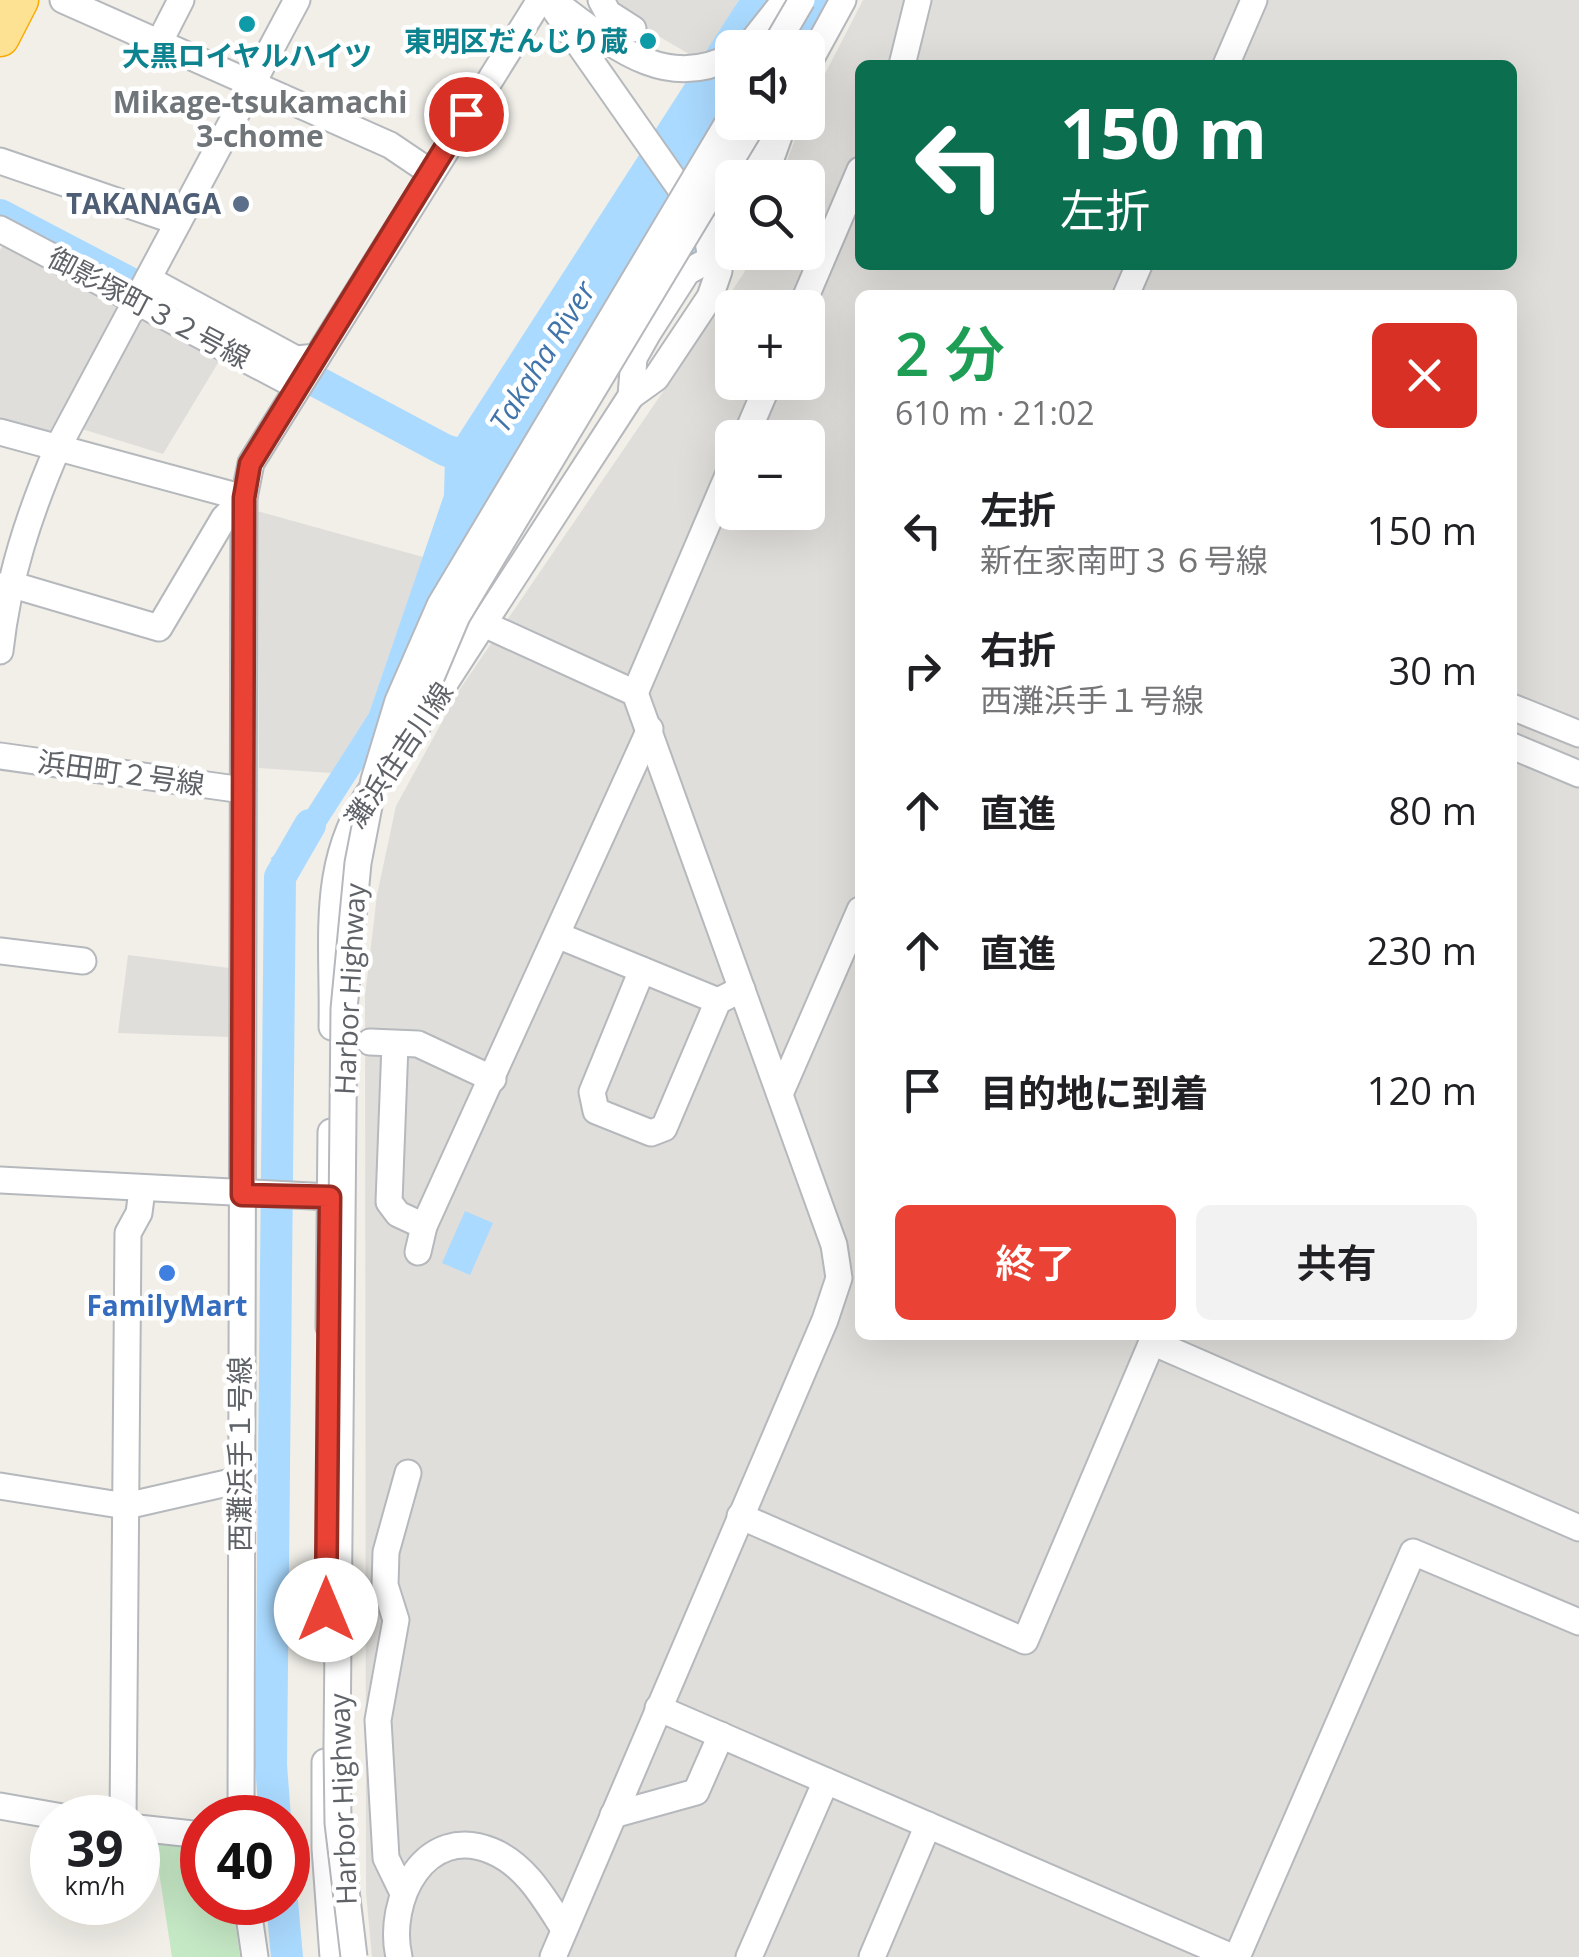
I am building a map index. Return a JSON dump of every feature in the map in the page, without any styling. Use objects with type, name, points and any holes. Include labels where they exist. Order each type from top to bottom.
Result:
[{"type":"highway","points":[[0,14],[7,0]]},
{"type":"highway","points":[[0,38],[19,0]]},
{"type":"street","points":[[63,0],[390,145],[430,172]]},
{"type":"street","points":[[159,43],[181,0]]},
{"type":"street","points":[[0,651],[4,586],[58,447],[297,0]]},
{"type":"street","points":[[4,586],[20,586],[159,628],[224,518],[244,498],[250,464],[540,0]]},
{"type":"street","points":[[550,0],[630,55],[676,71],[704,69],[715,64]]},
{"type":"street","points":[[550,0],[705,224],[711,259]]},
{"type":"street","points":[[601,0],[608,13],[632,28]]},
{"type":"street","points":[[761,30],[785,0]]},
{"type":"street","points":[[786,30],[794,0]]},
{"type":"street","points":[[784,30],[802,0]]},
{"type":"street","points":[[810,30],[828,0]]},
{"type":"street","points":[[825,33],[843,0]]},
{"type":"street","points":[[903,60],[918,0]]},
{"type":"street","points":[[1228,60],[1254,0]]},
{"type":"street","name":"Harbor Highway","points":[[354,1957],[338,1823],[344,1049],[349,937],[365,822],[398,701],[440,604],[718,140]]},
{"type":"street","name":"Harbor Highway","points":[[364,1957],[349,1820],[354,1048],[359,942],[376,835],[402,740],[457,616],[760,140]]},
{"type":"street","points":[[0,162],[178,222]]},
{"type":"street","points":[[809,290],[855,182]]},
{"type":"street","name":"御影塚町３２号線","points":[[0,228],[143,290],[306,373]]},
{"type":"street","points":[[711,259],[715,249]]},
{"type":"street","points":[[711,259],[715,253]]},
{"type":"street","name":"灘浜住吉川線","points":[[333,1957],[325,1848],[334,874],[341,842],[355,812],[486,626],[603,434],[631,396],[634,358],[648,333],[687,272],[711,259]]},
{"type":"street","points":[[143,290],[296,359],[306,373]]},
{"type":"street","points":[[0,432],[244,498]]},
{"type":"street","name":"西灘浜手１号線","points":[[241,1795],[240,1480],[265,1196],[242,970],[244,498]]},
{"type":"street","points":[[635,693],[715,506]]},
{"type":"street","points":[[486,626],[635,693],[834,1245],[839,1278],[552,1957]]},
{"type":"street","points":[[1517,709],[1579,734]]},
{"type":"street","points":[[418,1252],[424,1226],[650,729]]},
{"type":"street","points":[[1517,748],[1579,774]]},
{"type":"street","name":"浜田町２号線","points":[[0,756],[243,790]]},
{"type":"street","points":[[780,1094],[855,922]]},
{"type":"street","points":[[557,935],[718,1002]]},
{"type":"street","points":[[0,950],[84,962]]},
{"type":"street","points":[[642,970],[592,1092],[596,1111],[651,1133],[664,1128],[718,1002],[742,989]]},
{"type":"street","points":[[424,1226],[398,1214],[389,1202],[382,1043],[418,1044],[492,1079]]},
{"type":"street","points":[[0,1180],[330,1197]]},
{"type":"street","points":[[123,1795],[128,1233],[139,1213],[142,1190]]},
{"type":"street","points":[[740,1516],[1025,1641],[1153,1340]]},
{"type":"street","points":[[1158,1340],[1579,1528]]},
{"type":"street","points":[[402,1891],[386,1858],[378,1720],[396,1620],[385,1585],[386,1552],[408,1473]]},
{"type":"street","points":[[0,1486],[126,1506],[240,1480]]},
{"type":"street","points":[[658,1708],[1234,1957],[1412,1552],[1579,1622]]},
{"type":"street","points":[[613,1815],[696,1792],[720,1735]]},
{"type":"street","points":[[749,1957],[826,1781]]},
{"type":"street","points":[[0,1806],[30,1811]]},
{"type":"street","points":[[872,1957],[928,1825]]},
{"type":"street","points":[[399,1957],[395,1918],[402,1891],[437,1852],[464,1844],[492,1851],[514,1864],[535,1885],[564,1929]]},
{"type":"street","points":[[250,1925],[255,1957]]},
{"type":"shaded area","points":[[609,0],[739,0],[720,30],[715,30],[707,50],[694,57],[611,8]]},
{"type":"shaded area","points":[[863,0],[1579,0],[1579,1957],[372,1957],[366,1893],[365,996],[377,895],[396,806],[460,689],[715,315],[715,400],[825,400],[825,290],[732,290],[745,270],[825,270],[825,160],[787,160],[795,140],[825,140],[825,74]]},
{"type":"shaded area","points":[[7,238],[124,308],[51,436],[0,423],[0,250]]},
{"type":"shaded area","points":[[145,311],[224,353],[163,454],[82,429]]},
{"type":"shaded area","points":[[257,511],[423,557],[369,713],[331,773],[259,768]]},
{"type":"shaded area","points":[[128,955],[229,968],[228,1037],[118,1033]]},
{"type":"green space","points":[[160,1840],[180,1842],[180,1925],[236,1925],[240,1957],[172,1957],[160,1878]]},
{"type":"water","points":[[739,0],[855,0],[825,31],[720,30]]},
{"type":"water","points":[[715,37],[715,140],[732,140],[732,160],[715,160],[715,219],[301,864],[270,859],[285,845],[369,713],[444,495],[445,456]]},
{"type":"water","points":[[465,1211],[493,1223],[470,1275],[442,1263]]},
{"type":"waterway","name":"Takaha River","points":[[0,215],[168,303]]},
{"type":"waterway","name":"Takaha River","points":[[278,361],[445,450],[479,461]]},
{"type":"waterway","points":[[273,1795],[280,877],[310,825]]},
{"type":"waterway","points":[[284,1925],[287,1957]]},
{"type":"place","name":"大黒ロイヤルハイツ","points":[[247,24]]},
{"type":"place","name":"東明区だんじり蔵","points":[[648,41]]},
{"type":"place","name":"TAKANAGA","points":[[241,204]]},
{"type":"place","name":"FamilyMart","points":[[167,1273]]},
{"type":"district","name":"Mikage-tsukamachi 3-chome","points":[[260,120]]},
{"type":"route","points":[[326,1610],[330,1197],[242,1195],[244,498],[250,464],[466,114]]}]
